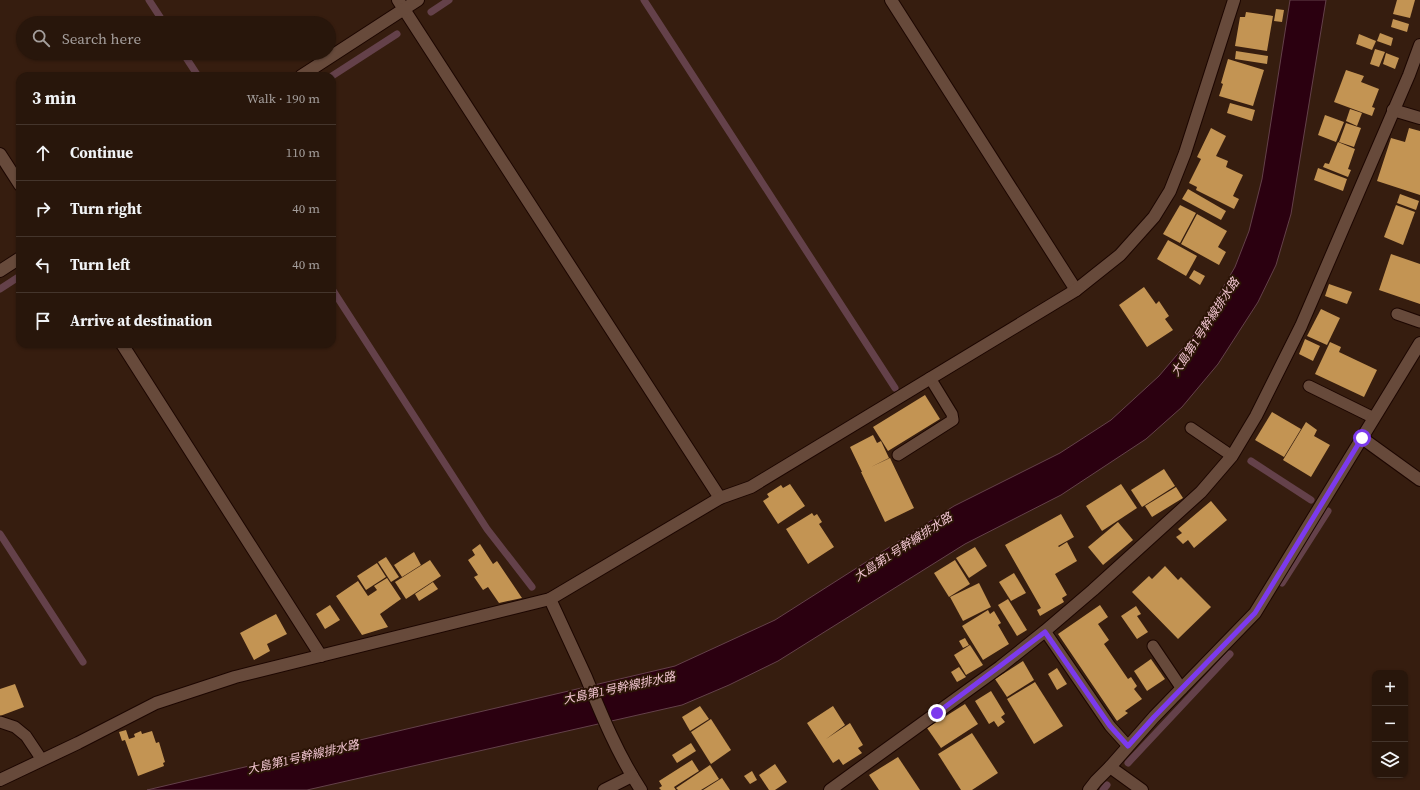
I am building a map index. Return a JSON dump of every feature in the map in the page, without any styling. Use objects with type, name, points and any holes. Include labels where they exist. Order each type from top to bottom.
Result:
[{"type":"street","points":[[336,51],[401,5],[418,0]]},
{"type":"street","points":[[891,0],[1076,290]]},
{"type":"street","points":[[0,780],[78,743],[156,702],[235,678],[550,599],[720,498],[751,487],[1076,290],[1120,255],[1154,217],[1170,191],[1185,153],[1234,0]]},
{"type":"street","points":[[401,5],[720,498]]},
{"type":"street","points":[[830,790],[994,671],[1045,632],[1201,492],[1232,456],[1256,416],[1301,326],[1409,75],[1420,45]]},
{"type":"street","points":[[307,72],[324,60]]},
{"type":"street","points":[[1393,110],[1420,118]]},
{"type":"street","points":[[0,154],[16,179]]},
{"type":"street","points":[[0,271],[16,261]]},
{"type":"street","points":[[1089,790],[1128,746],[1255,613],[1420,342]]},
{"type":"street","points":[[125,348],[321,656]]},
{"type":"street","points":[[1362,438],[1420,480]]},
{"type":"street","points":[[550,599],[586,677],[607,729],[641,790]]},
{"type":"street","points":[[1110,767],[1142,790]]},
{"type":"street","points":[[604,790],[632,776]]},
{"type":"lane","points":[[1397,314],[1420,322]]},
{"type":"lane","points":[[898,455],[953,420],[952,414],[930,378]]},
{"type":"lane","points":[[1309,386],[1374,418]]},
{"type":"lane","points":[[1192,428],[1232,456]]},
{"type":"lane","points":[[1045,632],[1110,726],[1128,746]]},
{"type":"lane","points":[[1153,646],[1182,689]]},
{"type":"lane","points":[[0,722],[15,727],[26,736],[42,760]]},
{"type":"water","name":"大島第1号幹線排水路","points":[[1290,0],[1326,0],[1291,214],[1276,265],[1258,302],[1218,364],[1182,407],[1146,439],[1061,495],[965,544],[778,661],[729,685],[682,705],[307,790],[147,790],[675,666],[775,620],[954,506],[1060,453],[1111,420],[1159,376],[1199,329],[1235,267],[1249,231],[1262,179]]},
{"type":"building","points":[[1397,0],[1415,0],[1410,18],[1393,14]]},
{"type":"building","points":[[1276,9],[1284,10],[1282,22],[1274,21]]},
{"type":"building","points":[[1246,12],[1273,16],[1267,51],[1235,46],[1240,17],[1245,17]]},
{"type":"building","points":[[1393,19],[1409,24],[1407,32],[1391,27]]},
{"type":"building","points":[[1380,33],[1393,38],[1391,46],[1377,41]]},
{"type":"building","points":[[1359,34],[1376,41],[1372,50],[1356,44]]},
{"type":"building","points":[[1375,49],[1385,52],[1379,67],[1370,64]]},
{"type":"building","points":[[1236,51],[1268,56],[1267,64],[1235,59]]},
{"type":"building","points":[[1386,53],[1399,58],[1395,69],[1383,64]]},
{"type":"building","points":[[1228,59],[1264,70],[1253,106],[1219,96]]},
{"type":"building","points":[[1346,70],[1364,76],[1361,82],[1379,89],[1372,107],[1375,108],[1372,116],[1334,102]]},
{"type":"building","points":[[1230,103],[1255,110],[1252,121],[1227,113]]},
{"type":"building","points":[[1350,109],[1362,113],[1357,126],[1346,121]]},
{"type":"building","points":[[1325,115],[1344,122],[1336,142],[1318,135]]},
{"type":"building","points":[[1346,123],[1361,128],[1354,147],[1339,142]]},
{"type":"building","points":[[1211,128],[1226,136],[1216,156],[1228,161],[1226,167],[1243,175],[1233,196],[1239,199],[1234,209],[1196,190],[1197,187],[1189,183],[1201,159],[1197,157]]},
{"type":"building","points":[[1409,128],[1420,131],[1420,195],[1377,181],[1391,138],[1405,142]]},
{"type":"building","points":[[1338,142],[1355,149],[1348,169],[1351,170],[1348,177],[1323,167],[1325,163],[1329,164]]},
{"type":"building","points":[[1318,168],[1347,179],[1343,191],[1314,180]]},
{"type":"building","points":[[1188,189],[1226,211],[1221,220],[1182,199]]},
{"type":"building","points":[[1400,194],[1419,201],[1416,210],[1397,203]]},
{"type":"building","points":[[1180,205],[1196,213],[1180,243],[1163,234]]},
{"type":"building","points":[[1396,205],[1415,212],[1403,245],[1384,237]]},
{"type":"building","points":[[1197,214],[1227,231],[1218,247],[1226,252],[1219,265],[1181,244]]},
{"type":"building","points":[[1168,240],[1197,256],[1186,276],[1157,259]]},
{"type":"building","points":[[1391,254],[1420,264],[1420,304],[1379,290]]},
{"type":"building","points":[[1194,270],[1205,276],[1200,285],[1189,278]]},
{"type":"building","points":[[1329,284],[1352,292],[1347,304],[1325,296]]},
{"type":"building","points":[[1144,287],[1156,304],[1159,301],[1169,316],[1165,319],[1173,330],[1147,347],[1119,305]]},
{"type":"building","points":[[1321,309],[1340,318],[1327,345],[1307,336]]},
{"type":"building","points":[[1305,339],[1320,346],[1313,361],[1299,354]]},
{"type":"building","points":[[1330,342],[1341,347],[1339,352],[1377,370],[1364,397],[1315,374]]},
{"type":"building","points":[[925,395],[940,419],[888,451],[873,427]]},
{"type":"building","points":[[1272,412],[1301,429],[1284,457],[1255,440]]},
{"type":"building","points":[[1306,422],[1317,430],[1314,436],[1330,445],[1311,477],[1283,460]]},
{"type":"building","points":[[873,435],[877,443],[881,441],[889,458],[871,467],[890,458],[914,508],[885,522],[850,447]]},
{"type":"building","points":[[1164,469],[1175,486],[1142,507],[1131,490]]},
{"type":"building","points":[[790,484],[805,506],[778,524],[763,501],[769,497],[767,494],[781,485],[783,488]]},
{"type":"building","points":[[1121,484],[1137,508],[1102,531],[1086,506]]},
{"type":"building","points":[[1176,487],[1183,498],[1152,517],[1145,506]]},
{"type":"building","points":[[1211,501],[1227,520],[1194,548],[1188,540],[1183,544],[1176,537],[1182,533],[1178,529]]},
{"type":"building","points":[[812,513],[814,516],[817,514],[822,522],[819,524],[834,547],[808,564],[786,529]]},
{"type":"building","points":[[1061,514],[1074,537],[1058,546],[1059,547],[1067,542],[1077,561],[1055,574],[1067,595],[1062,598],[1064,602],[1040,616],[1037,610],[1041,608],[1005,545]]},
{"type":"building","points":[[1118,522],[1133,540],[1103,565],[1088,547]]},
{"type":"building","points":[[480,544],[493,564],[497,561],[522,598],[499,603],[488,587],[483,590],[474,577],[478,575],[468,560],[475,555],[472,550]]},
{"type":"building","points":[[975,547],[987,566],[969,578],[956,558]]},
{"type":"building","points":[[414,552],[421,565],[402,577],[394,565]]},
{"type":"building","points":[[386,557],[399,577],[391,582],[378,562]]},
{"type":"building","points":[[430,560],[441,576],[406,599],[395,582]]},
{"type":"building","points":[[955,560],[970,584],[949,597],[934,573]]},
{"type":"building","points":[[377,563],[386,577],[366,590],[357,576]]},
{"type":"building","points":[[1165,566],[1178,580],[1181,577],[1211,607],[1178,639],[1132,592],[1149,576],[1152,579]]},
{"type":"building","points":[[1014,573],[1026,593],[1011,601],[999,582]]},
{"type":"building","points":[[387,578],[401,599],[380,614],[388,627],[362,635],[336,596],[358,581],[368,596],[377,590],[374,586]]},
{"type":"building","points":[[433,582],[438,589],[419,601],[415,594]]},
{"type":"building","points":[[979,583],[991,607],[963,621],[950,597]]},
{"type":"building","points":[[1008,599],[1027,630],[1017,636],[998,605]]},
{"type":"building","points":[[330,605],[340,620],[325,629],[316,614]]},
{"type":"building","points":[[1100,605],[1108,617],[1098,624],[1109,640],[1104,644],[1128,679],[1131,677],[1137,686],[1134,689],[1142,699],[1125,711],[1128,713],[1117,721],[1058,634]]},
{"type":"building","points":[[1136,606],[1141,614],[1137,616],[1148,632],[1137,639],[1121,616]]},
{"type":"building","points":[[988,610],[990,614],[994,611],[1001,623],[998,625],[1009,644],[983,660],[962,626]]},
{"type":"building","points":[[276,614],[287,634],[267,644],[270,651],[254,660],[240,633]]},
{"type":"building","points":[[965,638],[969,645],[963,648],[959,641]]},
{"type":"building","points":[[970,645],[983,665],[966,675],[954,655]]},
{"type":"building","points":[[1151,659],[1165,679],[1147,691],[1134,671]]},
{"type":"building","points":[[1023,661],[1034,680],[1007,697],[995,679]]},
{"type":"building","points":[[959,667],[966,677],[957,682],[951,672]]},
{"type":"building","points":[[1057,668],[1067,684],[1057,690],[1048,674]]},
{"type":"building","points":[[1035,682],[1063,726],[1034,744],[1007,699]]},
{"type":"building","points":[[15,684],[24,707],[0,716],[0,689]]},
{"type":"building","points":[[991,691],[1005,714],[1001,717],[1005,722],[998,727],[994,721],[989,724],[975,701]]},
{"type":"building","points":[[965,704],[978,724],[941,748],[927,728]]},
{"type":"building","points":[[700,706],[709,719],[690,731],[682,717]]},
{"type":"building","points":[[833,706],[845,725],[826,739],[850,723],[863,745],[858,748],[862,753],[843,765],[839,759],[833,763],[807,723]]},
{"type":"building","points":[[711,719],[731,750],[711,764],[691,732]]},
{"type":"building","points":[[126,730],[129,739],[135,737],[134,734],[141,731],[142,734],[152,731],[156,743],[159,742],[165,762],[163,763],[164,766],[138,776],[125,740],[122,741],[119,732]]},
{"type":"building","points":[[972,733],[998,773],[972,790],[961,790],[938,754]]},
{"type":"building","points":[[691,743],[696,751],[677,763],[672,755]]},
{"type":"building","points":[[898,757],[920,790],[879,790],[869,775]]},
{"type":"building","points":[[692,760],[699,771],[674,787],[676,790],[661,790],[659,788],[662,786],[659,781]]},
{"type":"building","points":[[775,764],[787,782],[775,790],[769,790],[759,775]]},
{"type":"building","points":[[710,765],[719,779],[701,790],[678,790],[676,788]]},
{"type":"building","points":[[752,771],[757,780],[750,784],[744,776]]},
{"type":"building","points":[[722,778],[730,790],[703,790]]},
{"type":"waterway","points":[[149,0],[159,16]]},
{"type":"waterway","points":[[431,12],[449,0]]},
{"type":"waterway","points":[[644,0],[895,388]]},
{"type":"waterway","points":[[336,73],[397,34]]},
{"type":"waterway","points":[[188,60],[195,72]]},
{"type":"waterway","points":[[0,289],[16,279]]},
{"type":"waterway","points":[[336,295],[487,529],[532,587]]},
{"type":"waterway","points":[[1251,461],[1311,500]]},
{"type":"waterway","points":[[1282,583],[1328,511]]},
{"type":"waterway","points":[[0,534],[83,662]]},
{"type":"waterway","points":[[1128,763],[1230,654]]},
{"type":"waterway","points":[[1103,790],[1107,785]]},
{"type":"route","points":[[937,713],[1045,632],[1110,726],[1128,746],[1154,717],[1255,613],[1362,438]]}]
